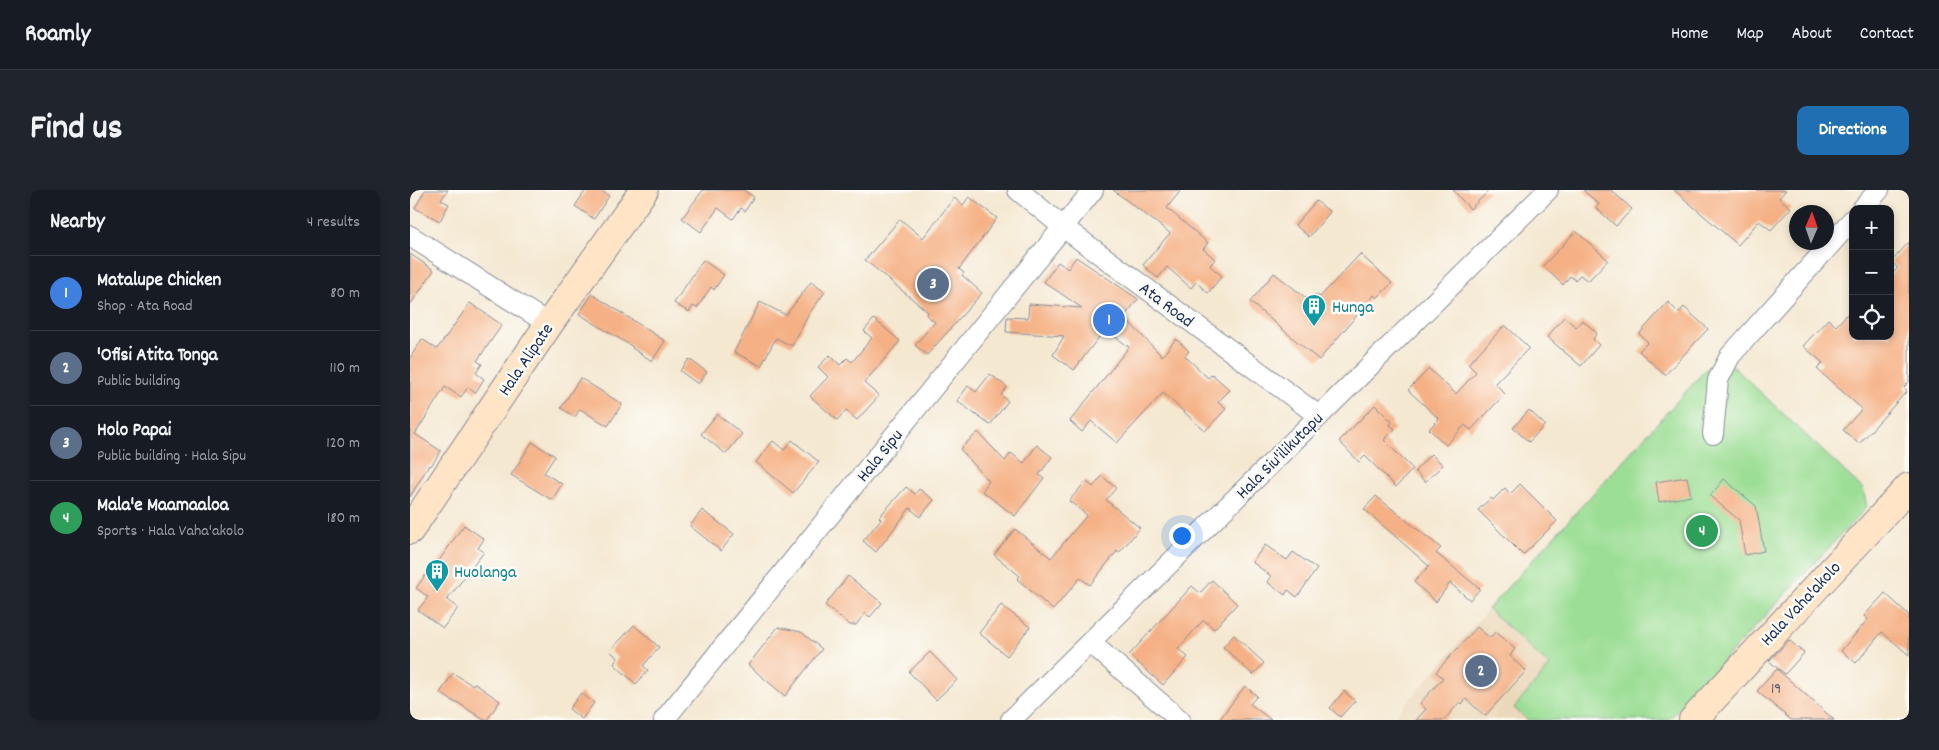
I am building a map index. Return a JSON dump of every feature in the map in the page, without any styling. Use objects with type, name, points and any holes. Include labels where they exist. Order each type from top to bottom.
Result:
[{"type":"street","name":"Hala Alipate","points":[[410,530],[549,324],[644,190]]},
{"type":"street","name":"Ata Road","points":[[1018,190],[1063,227],[1318,416]]},
{"type":"street","name":"Hala Sipu","points":[[664,720],[1093,190]]},
{"type":"street","name":"Hala Siu'ilikutapu","points":[[1011,720],[1548,190]]},
{"type":"street","points":[[1866,205],[1879,190]]},
{"type":"street","points":[[1713,434],[1718,380],[1730,356],[1849,223]]},
{"type":"street","points":[[410,236],[549,324]]},
{"type":"street","name":"Hala Vaha'akolo","points":[[1693,720],[1909,487]]},
{"type":"street","points":[[1091,642],[1180,720]]},
{"type":"shaded area","points":[[1488,609],[1550,666],[1514,708],[1528,720],[1392,720]]},
{"type":"green space","points":[[1720,354],[1863,489],[1867,507],[1668,720],[1528,720],[1514,708],[1550,666],[1488,609]]},
{"type":"building","points":[[425,190],[448,190],[441,200],[449,204],[440,221],[415,208]]},
{"type":"building","points":[[586,190],[600,190],[609,196],[594,219],[575,206]]},
{"type":"building","points":[[703,190],[743,190],[754,197],[745,211],[741,208],[733,219],[718,208],[701,232],[682,218]]},
{"type":"building","points":[[1113,190],[1181,190],[1167,208],[1208,243],[1203,249],[1215,259],[1210,266],[1222,276],[1208,293],[1196,282],[1191,288],[1167,267],[1158,278],[1143,265],[1170,233]]},
{"type":"building","points":[[1453,190],[1490,190],[1470,209]]},
{"type":"building","points":[[1583,190],[1611,190],[1632,209],[1616,226],[1596,208],[1599,204]]},
{"type":"building","points":[[1674,190],[1786,190],[1779,198],[1789,206],[1789,210],[1771,230],[1759,221],[1738,245]]},
{"type":"building","points":[[969,197],[997,218],[959,269],[964,273],[962,275],[982,293],[927,355],[915,345],[935,322],[926,315],[928,312],[865,260],[900,219],[923,238],[954,198],[963,205]]},
{"type":"building","points":[[1316,201],[1330,212],[1309,237],[1295,225]]},
{"type":"building","points":[[1576,231],[1608,260],[1588,281],[1580,275],[1575,280],[1570,276],[1563,285],[1543,266]]},
{"type":"building","points":[[1909,242],[1909,382],[1904,387],[1907,391],[1859,444],[1843,430],[1862,409],[1817,369],[1823,363],[1803,346],[1828,319],[1836,326],[1849,312],[1849,340],[1894,340],[1894,272],[1898,268],[1894,265],[1894,259]]},
{"type":"building","points":[[410,254],[434,270],[410,305]]},
{"type":"building","points":[[1360,254],[1392,283],[1377,298],[1374,295],[1319,360],[1250,302],[1274,273],[1310,301],[1316,294],[1320,297]]},
{"type":"building","points":[[1076,257],[1138,299],[1124,317],[1162,356],[1176,339],[1189,351],[1185,356],[1208,378],[1212,374],[1230,390],[1218,402],[1226,409],[1205,431],[1163,393],[1117,443],[1091,421],[1082,432],[1070,421],[1129,347],[1105,329],[1074,370],[1053,355],[1064,336],[1006,332],[1007,317],[1028,318],[1029,304],[1082,308],[1044,282],[1058,262],[1068,269]]},
{"type":"building","points":[[703,260],[724,275],[714,290],[711,287],[697,308],[693,306],[689,312],[674,303]]},
{"type":"building","points":[[811,282],[825,292],[809,314],[792,346],[776,338],[761,366],[734,352],[760,302],[786,315]]},
{"type":"building","points":[[592,294],[665,341],[652,361],[579,314]]},
{"type":"building","points":[[1668,302],[1679,313],[1684,307],[1708,329],[1665,375],[1639,351],[1648,342],[1639,334]]},
{"type":"building","points":[[470,303],[502,325],[477,361],[482,364],[476,373],[484,379],[475,393],[468,387],[461,397],[445,387],[415,434],[441,451],[431,466],[429,465],[410,497],[410,358],[422,339],[437,349]]},
{"type":"building","points":[[1564,317],[1576,327],[1582,320],[1597,333],[1593,339],[1599,345],[1581,366],[1547,337]]},
{"type":"building","points":[[874,319],[900,341],[864,383],[879,396],[857,420],[846,410],[837,420],[810,396],[828,377],[818,367],[830,355],[840,365],[847,358],[852,362],[872,338],[864,331]]},
{"type":"building","points":[[1505,325],[1529,348],[1495,383],[1505,394],[1471,430],[1465,425],[1446,445],[1429,429],[1439,419],[1408,390],[1429,369],[1456,394],[1476,372],[1468,364]]},
{"type":"building","points":[[689,359],[707,372],[698,384],[680,371]]},
{"type":"building","points":[[990,374],[1007,387],[1001,395],[1008,401],[990,425],[957,401],[968,386],[976,392]]},
{"type":"building","points":[[580,378],[622,404],[608,426],[580,409],[575,417],[561,408]]},
{"type":"building","points":[[1375,405],[1392,422],[1390,425],[1395,429],[1384,440],[1413,469],[1396,487],[1365,456],[1359,462],[1339,441]]},
{"type":"building","points":[[1529,410],[1545,425],[1529,442],[1513,428]]},
{"type":"building","points":[[717,414],[742,434],[726,454],[701,434]]},
{"type":"building","points":[[978,432],[1005,461],[1011,453],[1024,463],[1037,445],[1052,457],[1039,475],[1044,478],[1015,516],[982,491],[989,481],[960,449]]},
{"type":"building","points":[[792,440],[819,462],[793,493],[756,462],[773,441],[784,450]]},
{"type":"building","points":[[532,442],[555,456],[544,473],[562,484],[552,500],[511,475]]},
{"type":"building","points":[[1431,454],[1443,465],[1425,482],[1415,471]]},
{"type":"building","points":[[1102,476],[1116,488],[1106,500],[1140,528],[1119,553],[1117,551],[1090,585],[1080,578],[1053,610],[1017,579],[1020,576],[994,555],[1015,529],[1051,558],[1087,515],[1069,501],[1086,481],[1093,487]]},
{"type":"building","points":[[1687,477],[1691,496],[1659,502],[1656,482]]},
{"type":"building","points":[[1724,479],[1756,506],[1764,551],[1745,555],[1739,520],[1710,496]]},
{"type":"building","points":[[1520,484],[1557,521],[1523,555],[1478,510],[1491,498],[1493,500],[1505,488],[1510,494]]},
{"type":"building","points":[[906,487],[915,494],[919,489],[934,500],[920,517],[910,508],[876,552],[863,541],[881,519],[879,517]]},
{"type":"building","points":[[1376,496],[1441,548],[1436,553],[1480,589],[1470,600],[1450,583],[1436,602],[1414,582],[1429,566],[1364,509]]},
{"type":"building","points":[[702,510],[734,534],[721,551],[690,526]]},
{"type":"building","points":[[464,525],[484,539],[478,548],[484,552],[447,600],[458,608],[443,628],[418,610],[428,597],[416,588],[436,561],[438,562]]},
{"type":"building","points":[[1265,545],[1287,560],[1293,552],[1317,569],[1297,597],[1288,590],[1285,595],[1267,582],[1271,576],[1252,562]]},
{"type":"building","points":[[848,576],[882,603],[870,617],[865,613],[856,625],[850,625],[825,605]]},
{"type":"building","points":[[1212,580],[1237,604],[1214,629],[1204,620],[1199,625],[1178,649],[1188,657],[1163,685],[1129,655],[1192,586],[1200,593]]},
{"type":"building","points":[[1885,593],[1909,615],[1909,655],[1882,632],[1856,663],[1841,651],[1868,619],[1864,616]]},
{"type":"building","points":[[1001,605],[1030,627],[1007,656],[979,633]]},
{"type":"building","points":[[634,625],[659,647],[643,666],[648,670],[636,684],[614,664],[618,658],[610,651]]},
{"type":"building","points":[[778,627],[801,632],[822,649],[785,696],[748,665]]},
{"type":"building","points":[[1477,627],[1490,638],[1495,632],[1515,649],[1510,656],[1526,671],[1485,716],[1466,699],[1462,704],[1460,702],[1444,720],[1416,720],[1426,709],[1420,703],[1443,678],[1436,672]]},
{"type":"building","points":[[1234,635],[1264,663],[1253,675],[1223,647]]},
{"type":"building","points":[[1789,640],[1804,653],[1785,674],[1769,661]]},
{"type":"building","points":[[930,652],[957,680],[936,700],[909,672]]},
{"type":"building","points":[[1777,669],[1834,720],[1791,720],[1757,691]]},
{"type":"building","points":[[453,673],[472,685],[474,683],[500,701],[487,720],[440,693]]},
{"type":"building","points":[[1245,686],[1257,696],[1250,704],[1271,720],[1219,720]]},
{"type":"building","points":[[1344,691],[1355,701],[1340,717],[1330,708]]},
{"type":"building","points":[[581,693],[594,703],[582,719],[569,709]]},
{"type":"place","name":"Holo Papai","points":[[933,284]]},
{"type":"place","name":"Matalupe Chicken","points":[[1109,320]]},
{"type":"place","name":"Hunga","points":[[1314,327]]},
{"type":"place","name":"Mala'e Maamaaloa","points":[[1702,531]]},
{"type":"place","name":"Huolanga","points":[[437,592]]},
{"type":"place","name":"'Ofisi Atita Tonga","points":[[1481,671]]}]
